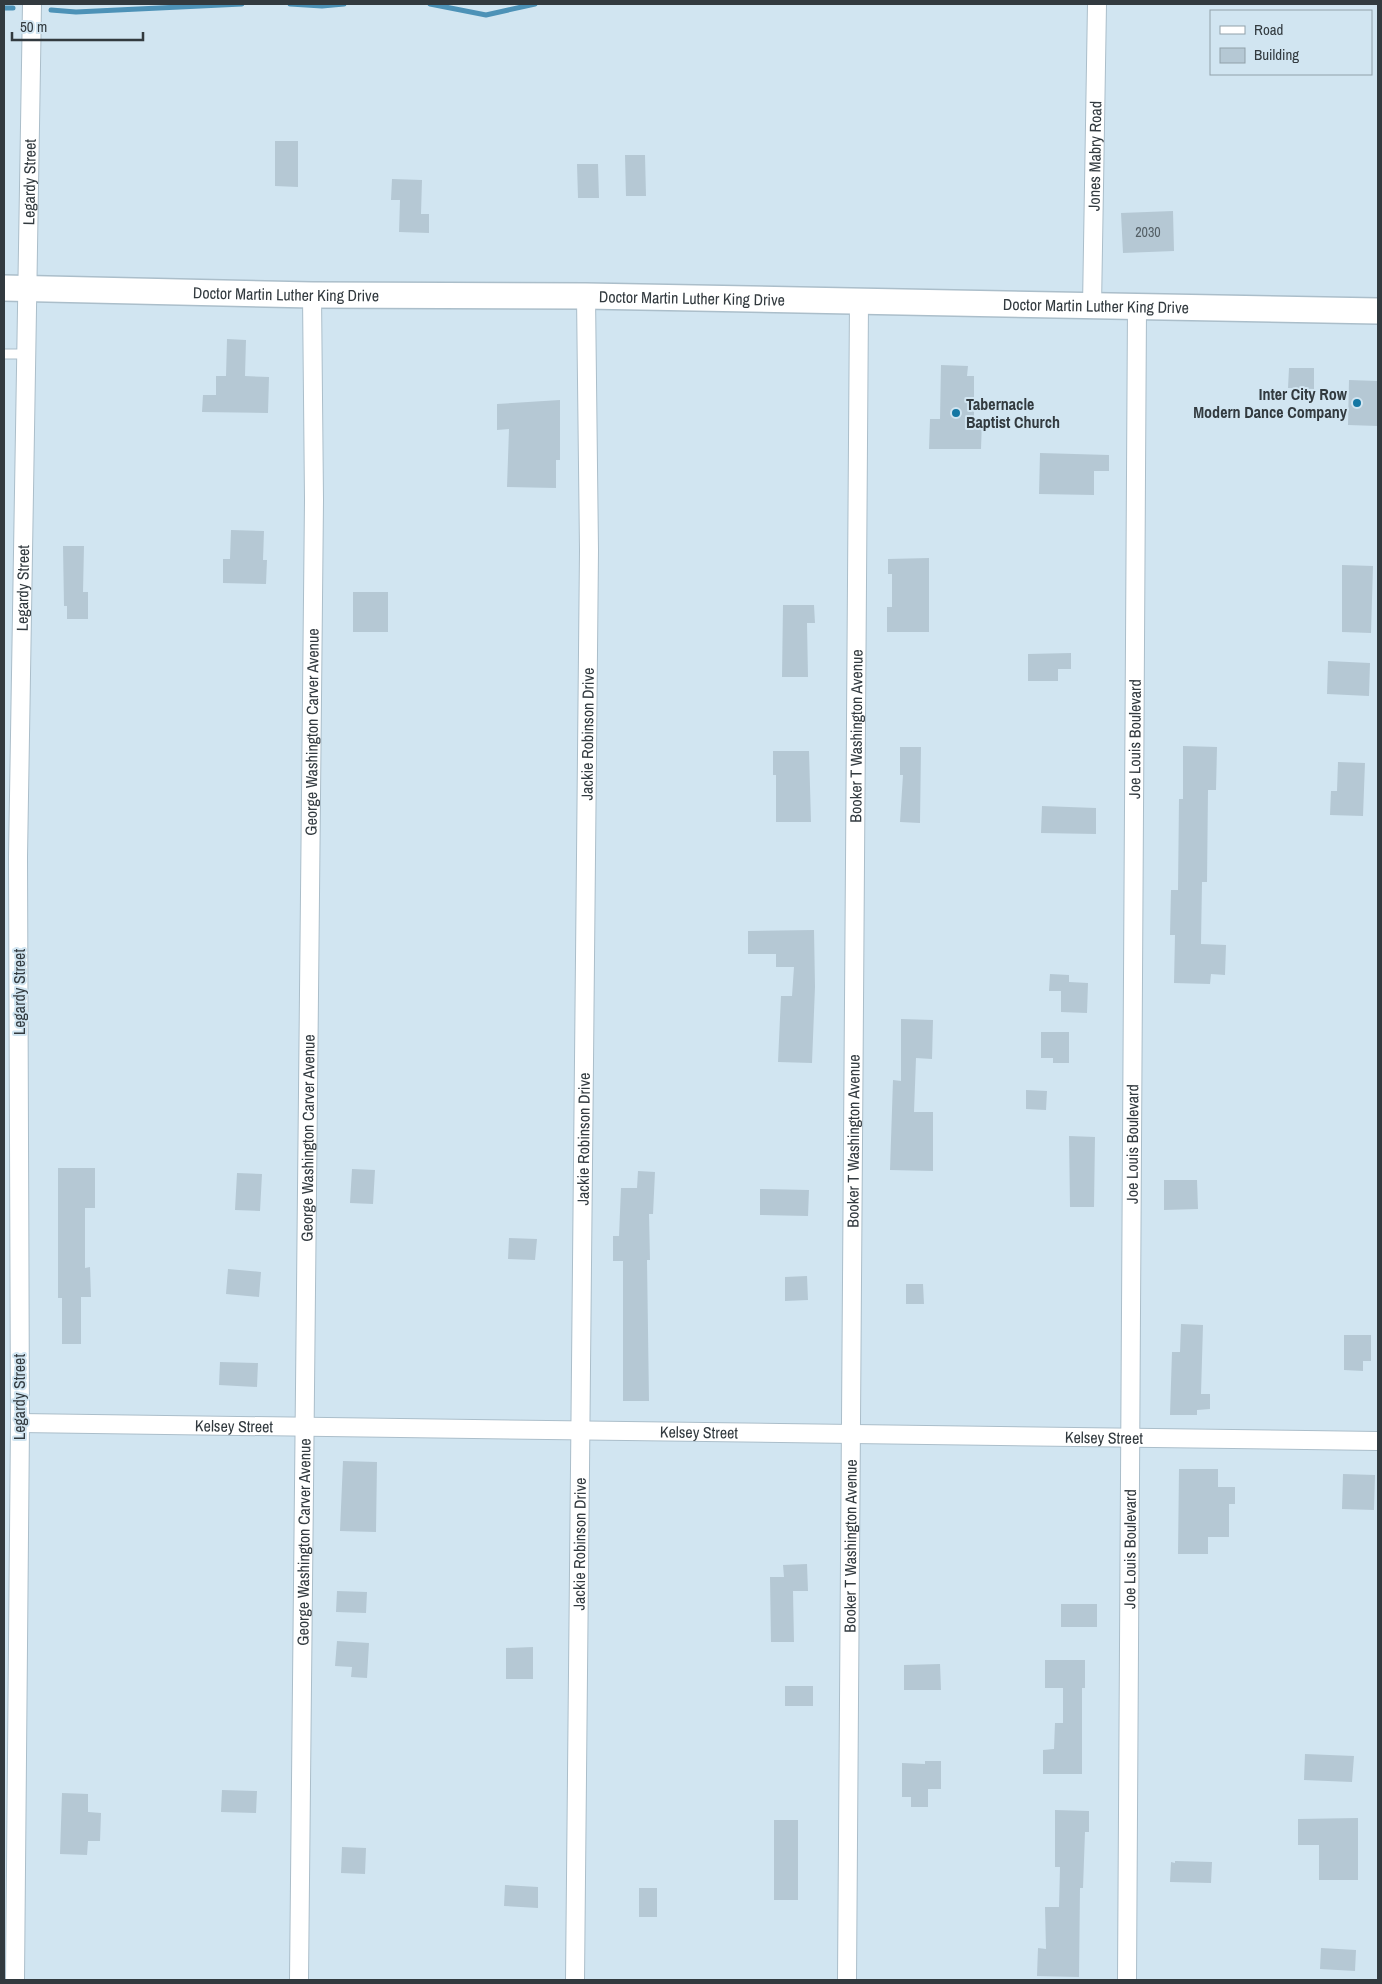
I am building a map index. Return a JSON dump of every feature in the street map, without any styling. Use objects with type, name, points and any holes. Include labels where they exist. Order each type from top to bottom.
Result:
[{"type":"main road","name":"Doctor Martin Luther King Drive","points":[[15,289],[312,296],[586,296],[1137,308],[1378,311]]},
{"type":"street","name":"Legardy Street","points":[[15,1980],[20,1423],[11,857],[26,354],[15,289],[32,4]]},
{"type":"street","name":"Jones Mabry Road","points":[[1092,307],[1097,4]]},
{"type":"street","name":"George Washington Carver Avenue","points":[[299,1980],[314,500],[312,296]]},
{"type":"street","name":"Jackie Robinson Drive","points":[[575,1980],[582,1430],[589,550],[586,296]]},
{"type":"street","name":"Booker T Washington Avenue","points":[[847,1980],[859,302]]},
{"type":"street","name":"Joe Louis Boulevard","points":[[1127,1980],[1137,308]]},
{"type":"street","name":"Kelsey Street","points":[[20,1423],[1378,1441]]},
{"type":"lane","points":[[4,353],[26,354]]},
{"type":"building","points":[[275,141],[298,141],[298,187],[275,186]]},
{"type":"building","points":[[625,155],[645,155],[646,196],[626,196]]},
{"type":"building","points":[[577,164],[598,164],[599,198],[578,198]]},
{"type":"building","points":[[392,179],[422,180],[421,214],[429,214],[429,233],[399,232],[400,200],[391,200]]},
{"type":"building","points":[[1173,211],[1174,251],[1123,253],[1121,213]]},
{"type":"building","points":[[227,339],[246,340],[245,376],[269,377],[268,413],[202,412],[203,395],[216,395],[216,376],[226,376]]},
{"type":"building","points":[[941,365],[968,366],[967,376],[974,376],[974,420],[982,420],[981,449],[929,449],[930,419],[940,419]]},
{"type":"building","points":[[1289,368],[1314,368],[1314,389],[1288,388]]},
{"type":"building","name":"Inter City Row Modern Dance Company","points":[[1349,380],[1378,381],[1378,426],[1348,425]]},
{"type":"building","points":[[560,400],[560,460],[556,460],[556,488],[507,487],[509,429],[497,430],[497,404]]},
{"type":"building","points":[[1040,453],[1109,455],[1109,471],[1094,471],[1094,495],[1039,494]]},
{"type":"building","points":[[231,530],[264,531],[263,560],[267,560],[266,584],[223,583],[223,559],[230,559]]},
{"type":"building","points":[[63,546],[84,546],[83,592],[88,592],[88,619],[67,619],[67,606],[64,606]]},
{"type":"building","points":[[929,558],[929,632],[887,632],[887,607],[892,607],[892,574],[888,574],[888,559]]},
{"type":"building","points":[[1342,565],[1373,566],[1371,633],[1342,632]]},
{"type":"building","points":[[353,592],[388,592],[388,632],[353,632]]},
{"type":"building","points":[[783,605],[814,605],[815,623],[807,623],[808,677],[782,677]]},
{"type":"building","points":[[1071,653],[1071,669],[1058,669],[1058,681],[1028,681],[1028,654]]},
{"type":"building","points":[[1328,661],[1370,663],[1369,696],[1327,694]]},
{"type":"building","points":[[1183,746],[1217,747],[1216,790],[1208,790],[1207,882],[1202,882],[1201,944],[1226,945],[1225,975],[1211,974],[1210,984],[1174,983],[1175,935],[1170,935],[1171,890],[1178,890],[1179,799],[1183,799]]},
{"type":"building","points":[[900,747],[921,747],[920,823],[900,822],[903,775],[900,775]]},
{"type":"building","points":[[773,751],[809,751],[811,822],[776,822],[776,775],[773,775]]},
{"type":"building","points":[[1338,762],[1365,763],[1363,816],[1330,815],[1331,791],[1337,791]]},
{"type":"building","points":[[1042,806],[1096,808],[1096,834],[1041,833]]},
{"type":"building","points":[[814,930],[815,987],[812,1063],[778,1062],[781,996],[792,996],[794,967],[776,967],[776,954],[748,954],[748,931]]},
{"type":"building","points":[[1050,974],[1069,975],[1069,982],[1088,983],[1087,1013],[1061,1012],[1061,991],[1049,991]]},
{"type":"building","points":[[901,1019],[933,1020],[932,1059],[916,1058],[914,1112],[933,1112],[933,1171],[890,1170],[893,1080],[901,1081]]},
{"type":"building","points":[[1041,1032],[1069,1032],[1069,1063],[1053,1063],[1053,1058],[1041,1058]]},
{"type":"building","points":[[1026,1090],[1047,1091],[1046,1110],[1026,1109]]},
{"type":"building","points":[[1069,1136],[1095,1137],[1094,1207],[1070,1207]]},
{"type":"building","points":[[58,1168],[95,1168],[95,1208],[85,1208],[85,1268],[90,1267],[91,1297],[81,1297],[81,1344],[62,1344],[62,1298],[58,1298]]},
{"type":"building","points":[[352,1169],[375,1170],[373,1204],[350,1203]]},
{"type":"building","points":[[638,1171],[655,1172],[653,1214],[649,1214],[650,1260],[647,1260],[649,1401],[623,1401],[623,1261],[613,1261],[613,1236],[619,1236],[621,1188],[637,1188]]},
{"type":"building","points":[[237,1173],[262,1174],[260,1211],[235,1210]]},
{"type":"building","points":[[1164,1180],[1197,1180],[1198,1209],[1164,1210]]},
{"type":"building","points":[[760,1189],[809,1190],[808,1216],[760,1215]]},
{"type":"building","points":[[509,1238],[537,1239],[535,1260],[508,1259]]},
{"type":"building","points":[[228,1269],[261,1272],[259,1297],[226,1294]]},
{"type":"building","points":[[807,1276],[808,1300],[785,1301],[785,1277]]},
{"type":"building","points":[[906,1284],[923,1284],[924,1304],[906,1304]]},
{"type":"building","points":[[1181,1324],[1203,1325],[1201,1394],[1210,1394],[1210,1409],[1197,1410],[1197,1415],[1170,1415],[1172,1352],[1180,1352]]},
{"type":"building","points":[[1344,1335],[1371,1335],[1371,1361],[1363,1361],[1363,1371],[1344,1370]]},
{"type":"building","points":[[220,1362],[258,1363],[257,1387],[219,1385]]},
{"type":"building","points":[[343,1461],[377,1462],[376,1532],[340,1531]]},
{"type":"building","points":[[1179,1469],[1218,1469],[1218,1487],[1235,1487],[1235,1504],[1229,1504],[1229,1537],[1208,1537],[1208,1554],[1178,1554]]},
{"type":"building","points":[[1343,1474],[1375,1475],[1374,1510],[1342,1509]]},
{"type":"building","points":[[807,1564],[808,1591],[793,1591],[794,1642],[771,1642],[770,1577],[784,1577],[783,1565]]},
{"type":"building","points":[[337,1591],[367,1592],[366,1613],[336,1612]]},
{"type":"building","points":[[1061,1604],[1097,1604],[1097,1627],[1061,1627]]},
{"type":"building","points":[[337,1641],[369,1643],[367,1678],[351,1677],[352,1667],[335,1666]]},
{"type":"building","points":[[533,1647],[533,1679],[506,1679],[506,1648]]},
{"type":"building","points":[[1045,1660],[1085,1660],[1085,1688],[1082,1688],[1082,1774],[1043,1774],[1043,1750],[1054,1749],[1055,1723],[1063,1723],[1063,1688],[1045,1688]]},
{"type":"building","points":[[940,1664],[941,1690],[904,1690],[904,1665]]},
{"type":"building","points":[[785,1686],[813,1686],[813,1706],[785,1706]]},
{"type":"building","points":[[1305,1754],[1354,1756],[1352,1782],[1304,1780]]},
{"type":"building","points":[[925,1761],[941,1761],[941,1789],[928,1789],[928,1807],[911,1807],[911,1797],[902,1797],[902,1763],[925,1764]]},
{"type":"building","points":[[222,1790],[257,1791],[256,1813],[221,1812]]},
{"type":"building","points":[[62,1793],[88,1794],[88,1812],[101,1813],[100,1841],[88,1841],[87,1855],[60,1854]]},
{"type":"building","points":[[1055,1810],[1089,1811],[1089,1832],[1085,1832],[1083,1888],[1080,1888],[1079,1977],[1037,1976],[1038,1948],[1046,1949],[1045,1907],[1059,1907],[1060,1867],[1055,1867]]},
{"type":"building","points":[[1358,1818],[1358,1880],[1319,1880],[1319,1845],[1298,1845],[1298,1819]]},
{"type":"building","points":[[774,1820],[798,1820],[798,1900],[774,1900]]},
{"type":"building","points":[[342,1847],[366,1848],[365,1874],[341,1873]]},
{"type":"building","points":[[1175,1861],[1212,1862],[1211,1883],[1170,1882],[1171,1862],[1175,1863]]},
{"type":"building","points":[[505,1885],[538,1887],[538,1908],[504,1906]]},
{"type":"building","points":[[639,1888],[657,1888],[657,1917],[639,1917]]},
{"type":"building","points":[[1321,1948],[1356,1950],[1355,1971],[1320,1969]]},
{"type":"waterway","points":[[51,10],[76,12],[242,4]]},
{"type":"waterway","points":[[290,4],[322,6],[344,4]]},
{"type":"waterway","points":[[430,4],[486,15],[535,4]]},
{"type":"waterway","points":[[4,8],[13,8]]},
{"type":"place","name":"Inter City Row Modern Dance Company","points":[[1357,403]]},
{"type":"place","name":"Tabernacle Baptist Church","points":[[956,413]]}]
